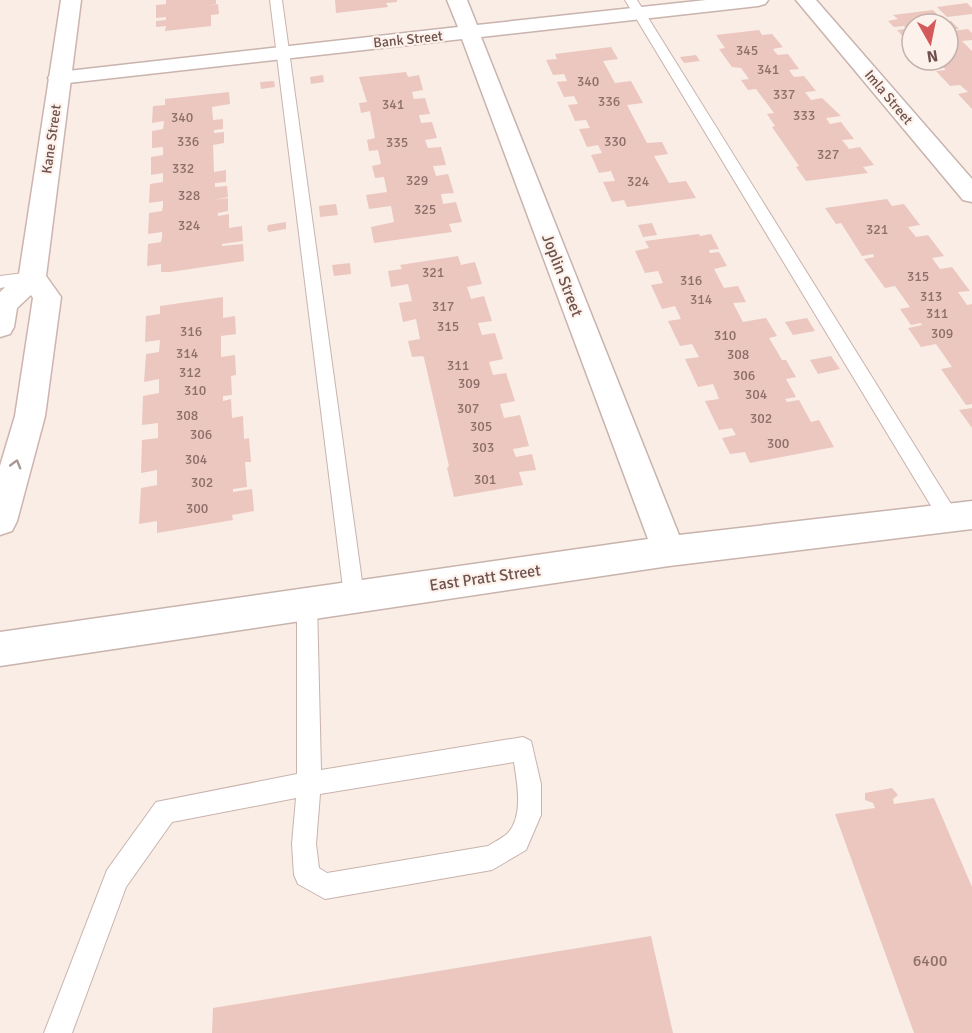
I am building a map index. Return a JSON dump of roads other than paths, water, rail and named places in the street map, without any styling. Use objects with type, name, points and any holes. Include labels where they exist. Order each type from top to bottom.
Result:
[{"type":"street","name":"Kane Street","points":[[32,278],[71,0]]},
{"type":"street","name":"Joplin Street","points":[[457,0],[669,551]]},
{"type":"street","name":"Bank Street","points":[[59,78],[470,32],[635,7],[758,0]]},
{"type":"street","name":"Imla Street","points":[[806,0],[972,194]]},
{"type":"street","points":[[0,327],[4,304],[32,278],[46,297],[30,416],[0,521]]},
{"type":"street","name":"East Pratt Street","points":[[0,649],[669,551],[961,516]]},
{"type":"lane","points":[[276,0],[354,596]]},
{"type":"lane","points":[[635,7],[961,516]]},
{"type":"lane","points":[[0,282],[32,278]]},
{"type":"lane","points":[[58,1033],[116,879],[165,811],[309,784],[523,749],[530,784],[529,815],[517,841],[492,858],[325,886],[307,875],[304,844],[309,784],[308,603]]}]
